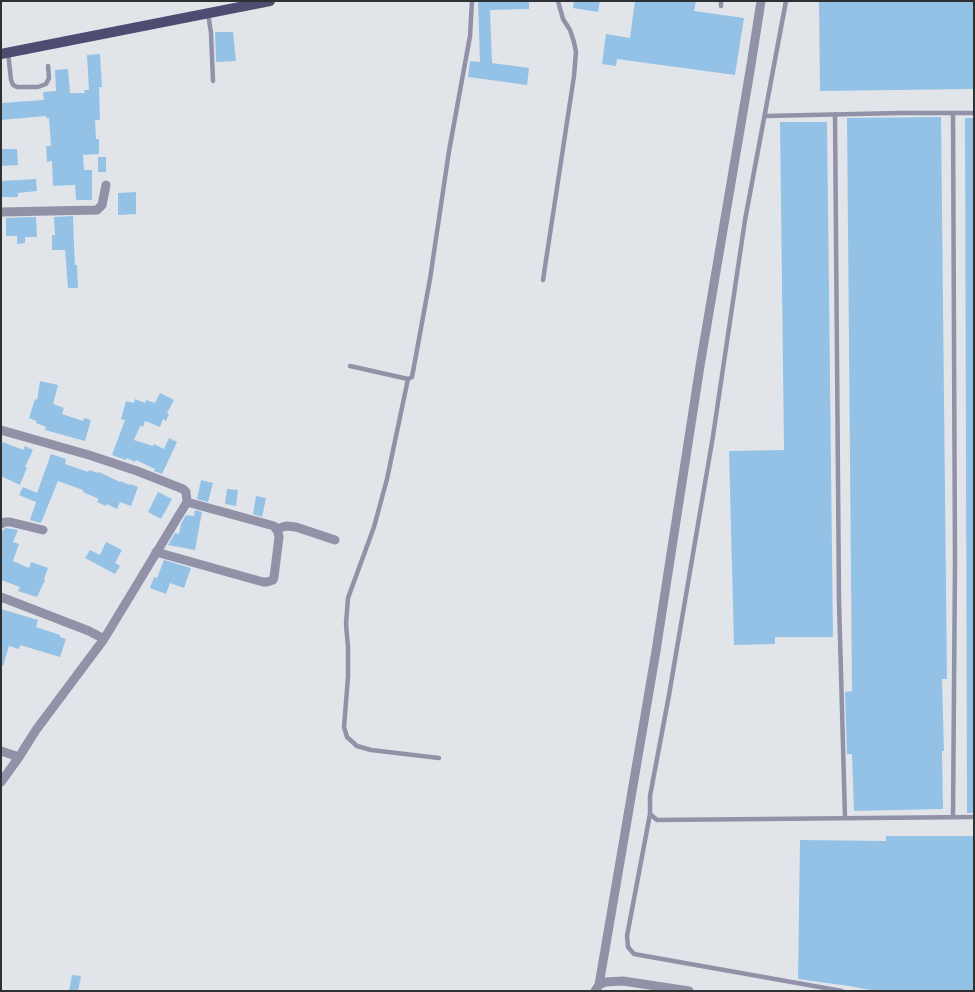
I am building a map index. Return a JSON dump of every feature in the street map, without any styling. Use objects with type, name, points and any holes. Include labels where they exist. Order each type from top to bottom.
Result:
[{"type":"main road","points":[[5,53],[270,1]]},
{"type":"street","points":[[597,988],[656,651],[700,366],[761,1]]},
{"type":"street","points":[[1,212],[97,210],[102,205],[106,185]]},
{"type":"street","points":[[1,430],[89,455],[137,471],[183,489],[186,492],[187,502],[176,517],[104,639],[36,730],[20,756],[1,782]]},
{"type":"street","points":[[156,552],[271,582],[274,577],[279,537],[274,526],[187,502]]},
{"type":"street","points":[[1,524],[10,522],[43,530]]},
{"type":"street","points":[[276,529],[286,526],[296,527],[335,540]]},
{"type":"street","points":[[1,597],[89,631],[104,639]]},
{"type":"street","points":[[1,751],[20,756]]},
{"type":"street","points":[[597,988],[606,982],[623,982],[689,991]]},
{"type":"lane","points":[[439,758],[371,750],[357,746],[347,737],[344,727],[348,678],[346,624],[348,598],[374,527],[387,479],[408,379],[412,377],[414,368],[430,279],[449,151],[470,36],[472,1]]},
{"type":"lane","points":[[543,280],[574,76],[576,52],[570,30],[563,19],[558,1]]},
{"type":"lane","points":[[786,1],[745,220],[713,436],[669,695],[650,796],[650,814],[627,936],[628,947],[634,954],[842,991]]},
{"type":"lane","points":[[208,13],[211,33],[213,81]]},
{"type":"lane","points":[[5,53],[11,80],[13,85],[17,87],[38,87],[46,84],[49,78],[48,66]]},
{"type":"lane","points":[[953,113],[953,817]]},
{"type":"lane","points":[[765,116],[835,114],[974,114]]},
{"type":"lane","points":[[835,114],[839,601],[845,818]]},
{"type":"lane","points":[[350,366],[408,379]]},
{"type":"lane","points":[[650,814],[657,820],[974,817]]},
{"type":"building","points":[[478,1],[529,1],[529,9],[490,10],[492,63],[529,68],[527,85],[468,77],[470,61],[480,62]]},
{"type":"building","points":[[574,1],[600,1],[598,12],[573,8]]},
{"type":"building","points":[[635,1],[696,1],[694,11],[744,18],[735,75],[617,59],[616,66],[602,64],[606,34],[630,38]]},
{"type":"building","points":[[819,1],[974,1],[974,89],[820,91]]},
{"type":"building","points":[[215,32],[233,32],[236,61],[216,62]]},
{"type":"building","points":[[100,54],[102,87],[99,87],[100,120],[95,120],[96,139],[99,139],[99,154],[83,155],[84,170],[92,170],[92,200],[76,200],[75,185],[53,186],[52,161],[47,162],[46,146],[51,146],[49,118],[46,118],[46,116],[1,120],[1,103],[44,100],[43,92],[56,91],[55,70],[68,69],[70,93],[85,93],[84,90],[89,90],[87,55]]},
{"type":"building","points":[[941,117],[947,679],[942,679],[944,751],[942,751],[943,809],[854,811],[852,754],[847,754],[845,692],[852,691],[847,118]]},
{"type":"building","points":[[965,118],[974,118],[974,813],[967,813]]},
{"type":"building","points":[[780,122],[827,122],[833,637],[775,637],[775,644],[734,645],[729,451],[784,450]]},
{"type":"building","points":[[1,149],[17,149],[18,165],[1,166]]},
{"type":"building","points":[[98,157],[106,157],[106,172],[98,172]]},
{"type":"building","points":[[36,179],[37,191],[18,193],[18,197],[1,197],[1,181]]},
{"type":"building","points":[[136,192],[136,214],[118,215],[118,193]]},
{"type":"building","points":[[73,216],[75,265],[77,265],[78,288],[68,288],[65,250],[52,250],[52,235],[55,235],[54,217]]},
{"type":"building","points":[[36,217],[37,237],[25,237],[25,243],[17,244],[17,236],[6,236],[6,218]]},
{"type":"building","points":[[40,381],[58,385],[53,404],[64,408],[62,414],[83,421],[84,418],[91,420],[85,441],[45,430],[46,427],[29,418],[35,399],[37,400]]},
{"type":"building","points":[[160,393],[174,400],[167,413],[169,414],[166,421],[163,419],[160,427],[145,421],[143,427],[140,426],[134,440],[153,446],[154,444],[164,449],[169,438],[177,442],[162,474],[136,460],[135,462],[127,458],[126,460],[112,455],[125,420],[121,419],[126,401],[134,403],[135,399],[145,403],[146,400],[155,403]]},
{"type":"building","points":[[3,442],[23,450],[25,446],[33,450],[25,467],[27,467],[20,485],[1,476],[1,446]]},
{"type":"building","points":[[51,454],[66,459],[65,464],[88,472],[89,470],[99,472],[120,482],[138,487],[131,506],[120,502],[117,509],[107,504],[106,506],[97,502],[99,499],[83,492],[83,490],[58,481],[41,523],[30,520],[36,502],[19,495],[23,487],[37,493]]},
{"type":"building","points":[[201,480],[213,483],[208,502],[197,499]]},
{"type":"building","points":[[227,489],[238,490],[236,506],[225,504]]},
{"type":"building","points":[[158,492],[172,499],[161,519],[148,512]]},
{"type":"building","points":[[256,496],[266,498],[262,517],[253,514]]},
{"type":"building","points":[[195,510],[202,512],[195,550],[168,545],[175,533],[179,534],[181,524],[186,515],[194,516]]},
{"type":"building","points":[[6,528],[18,530],[13,542],[19,544],[13,561],[29,568],[31,562],[48,568],[44,579],[45,580],[37,597],[18,591],[20,587],[1,580],[1,535],[3,530]]},
{"type":"building","points":[[106,542],[122,550],[115,563],[120,566],[115,574],[85,558],[90,550],[100,555]]},
{"type":"building","points":[[164,560],[191,568],[184,588],[170,583],[166,594],[150,588],[154,577],[157,578]]},
{"type":"building","points":[[1,609],[38,620],[36,627],[60,635],[60,637],[66,639],[60,657],[20,645],[19,649],[9,646],[3,666],[1,665]]},
{"type":"building","points":[[886,836],[974,836],[974,991],[876,991],[798,979],[800,840],[886,841]]},
{"type":"building","points":[[72,975],[81,976],[78,991],[69,991]]}]
